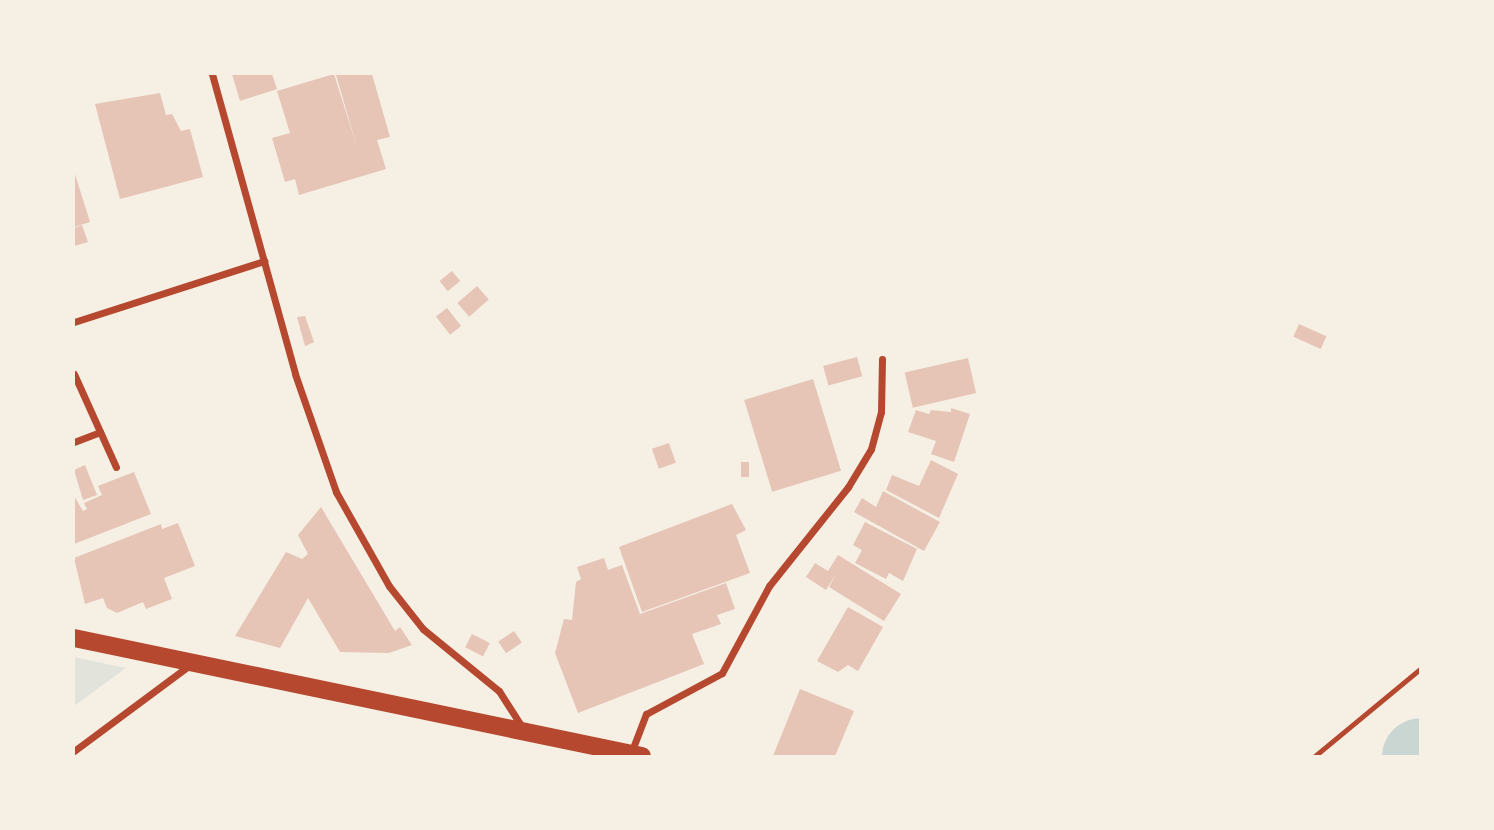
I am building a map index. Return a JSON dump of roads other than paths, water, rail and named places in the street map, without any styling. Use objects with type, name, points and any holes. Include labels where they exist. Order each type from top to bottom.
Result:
[{"type":"main road","points":[[74,639],[636,755]]},
{"type":"street","points":[[212,74],[295,374],[336,492],[389,586],[423,629],[499,691],[524,730]]},
{"type":"street","points":[[74,322],[264,261]]},
{"type":"street","points":[[636,755],[646,714],[722,673],[769,586],[848,487],[871,449],[881,412],[882,359]]},
{"type":"street","points":[[74,374],[116,467]]},
{"type":"street","points":[[74,442],[100,432]]},
{"type":"street","points":[[74,751],[193,663]]}]
